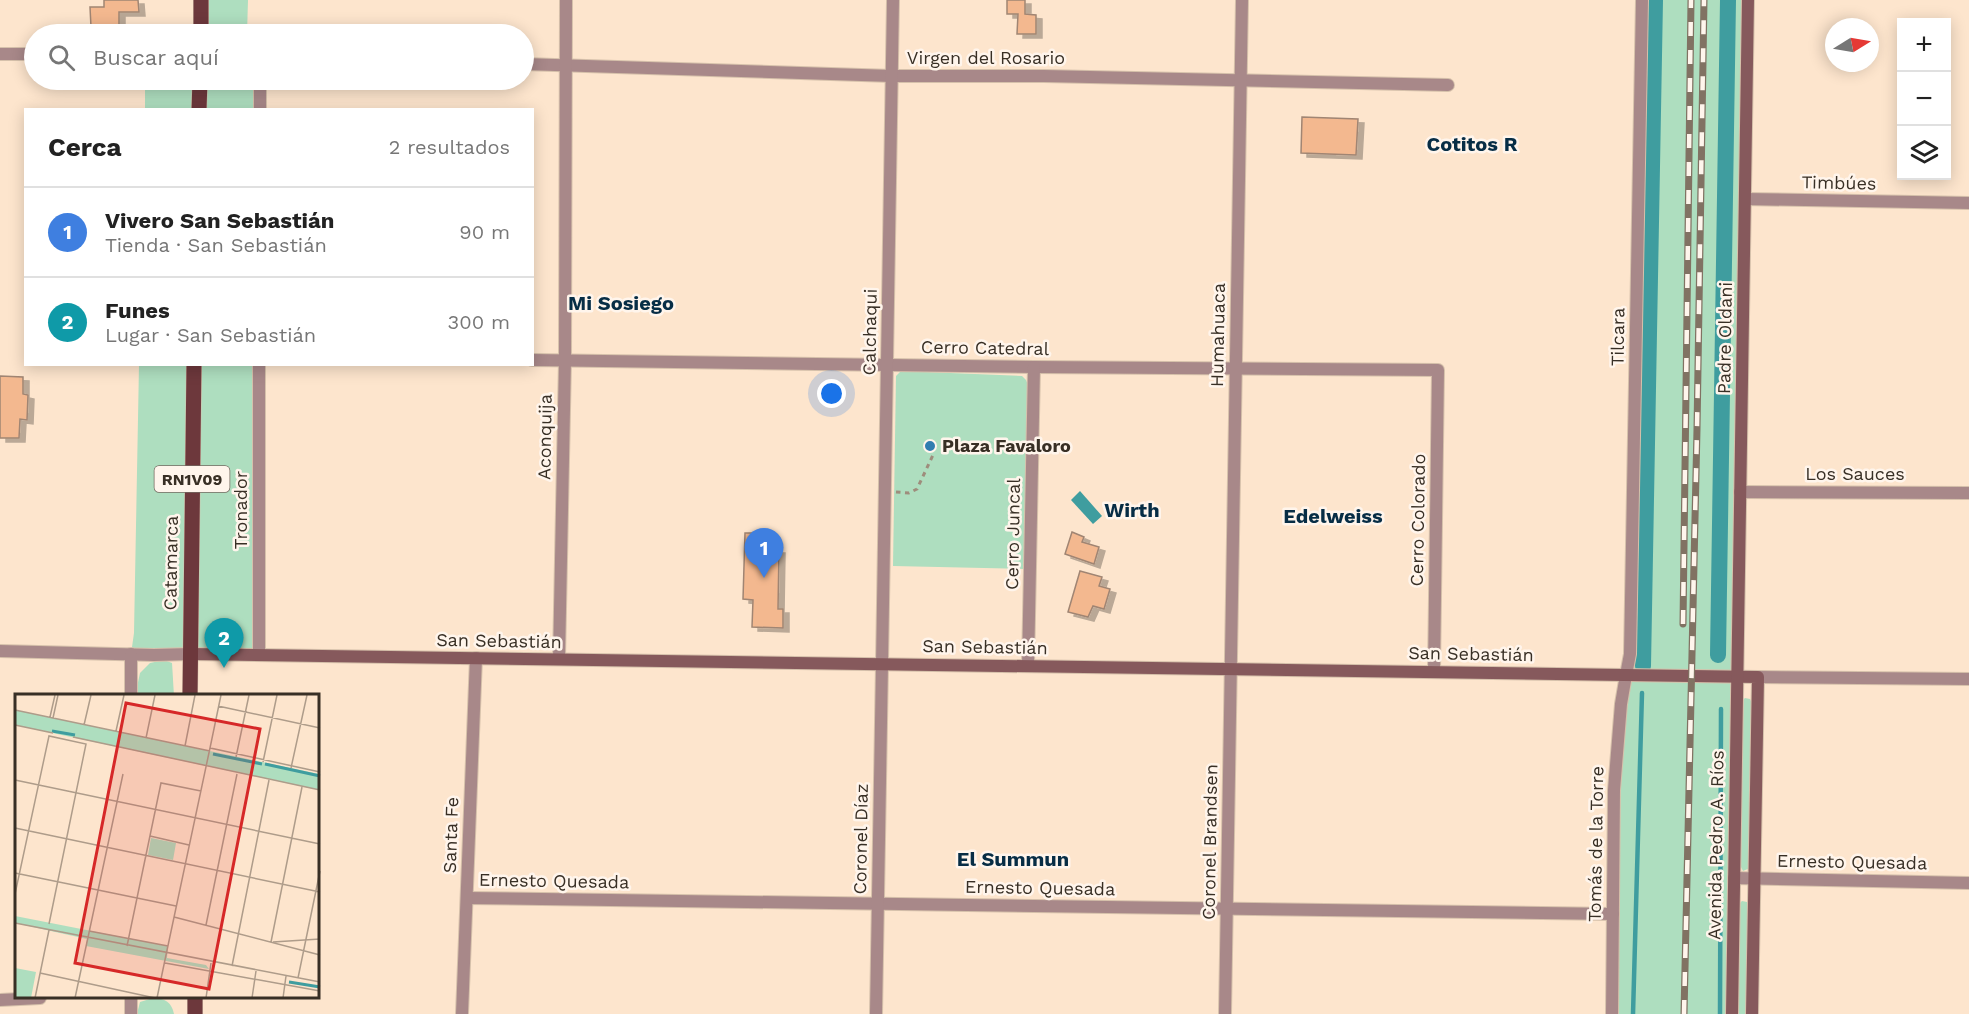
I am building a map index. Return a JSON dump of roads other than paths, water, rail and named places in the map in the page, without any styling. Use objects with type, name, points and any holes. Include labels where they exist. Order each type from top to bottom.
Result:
[{"type":"main road","points":[[201,0],[201,24]]},
{"type":"main road","name":"Padre Oldani","points":[[1737,676],[1748,0]]},
{"type":"main road","points":[[199,108],[200,90]]},
{"type":"main road","name":"Catamarca","points":[[190,654],[194,366]]},
{"type":"main road","name":"San Sebastián","points":[[190,654],[1758,677]]},
{"type":"main road","name":"RN1V09","points":[[190,654],[190,694]]},
{"type":"main road","name":"Avenida Pedro A. Ríos","points":[[1732,1014],[1737,676]]},
{"type":"main road","points":[[1752,1014],[1758,677]]},
{"type":"street","name":"Aconquija","points":[[559,659],[565,360],[566,0]]},
{"type":"street","name":"Calchaqui","points":[[882,664],[893,0]]},
{"type":"street","name":"Humahuaca","points":[[1231,670],[1242,0]]},
{"type":"street","name":"Tilcara","points":[[1626,675],[1630,654],[1642,0]]},
{"type":"street","points":[[0,54],[24,54]]},
{"type":"street","name":"Virgen del Rosario","points":[[534,64],[892,76],[1056,76],[1448,85]]},
{"type":"street","points":[[260,90],[260,108]]},
{"type":"street","name":"Timbúes","points":[[1745,199],[1969,203]]},
{"type":"street","name":"Cerro Catedral","points":[[534,360],[1437,370]]},
{"type":"street","name":"Tronador","points":[[258,655],[259,366]]},
{"type":"street","name":"Cerro Juncal","points":[[1028,666],[1034,367]]},
{"type":"street","name":"Cerro Colorado","points":[[1434,672],[1437,370]]},
{"type":"street","name":"Los Sauces","points":[[1740,492],[1969,493]]},
{"type":"street","name":"San Sebastián","points":[[0,651],[190,654]]},
{"type":"street","points":[[131,654],[131,694]]},
{"type":"street","name":"Santa Fe","points":[[462,1014],[476,658]]},
{"type":"street","name":"Coronel Díaz","points":[[876,1014],[882,664]]},
{"type":"street","name":"Coronel Brandsen","points":[[1225,1014],[1231,670]]},
{"type":"street","name":"Tomás de la Torre","points":[[1612,1014],[1614,790],[1621,704],[1626,675]]},
{"type":"street","name":"San Sebastián","points":[[1758,677],[1969,679]]},
{"type":"street","name":"Ernesto Quesada","points":[[1734,878],[1969,883]]},
{"type":"street","name":"Ernesto Quesada","points":[[467,898],[1612,914]]},
{"type":"street","points":[[0,1000],[20,999]]},
{"type":"water","points":[[1080,491],[1102,516],[1093,524],[1071,500]]},
{"type":"waterway","points":[[1643,666],[1655,0]]},
{"type":"waterway","points":[[1718,655],[1728,0]]},
{"type":"waterway","points":[[1633,1014],[1642,693]]},
{"type":"waterway","points":[[1720,1014],[1721,709]]},
{"type":"railway","points":[[1683,624],[1691,0]]},
{"type":"railway","points":[[1684,1014],[1704,0]]},
{"type":"place","name":"Plaza Favaloro","points":[[930,446]]},
{"type":"place","name":"Vivero San Sebastián","points":[[764,578]]},
{"type":"place","name":"Funes","points":[[224,668]]},
{"type":"district","name":"Cotitos R","points":[[1472,144]]},
{"type":"district","name":"Mi Sosiego","points":[[621,303]]},
{"type":"district","name":"Wirth","points":[[1132,510]]},
{"type":"district","name":"Edelweiss","points":[[1333,516]]},
{"type":"district","name":"El Summun","points":[[1013,859]]}]
